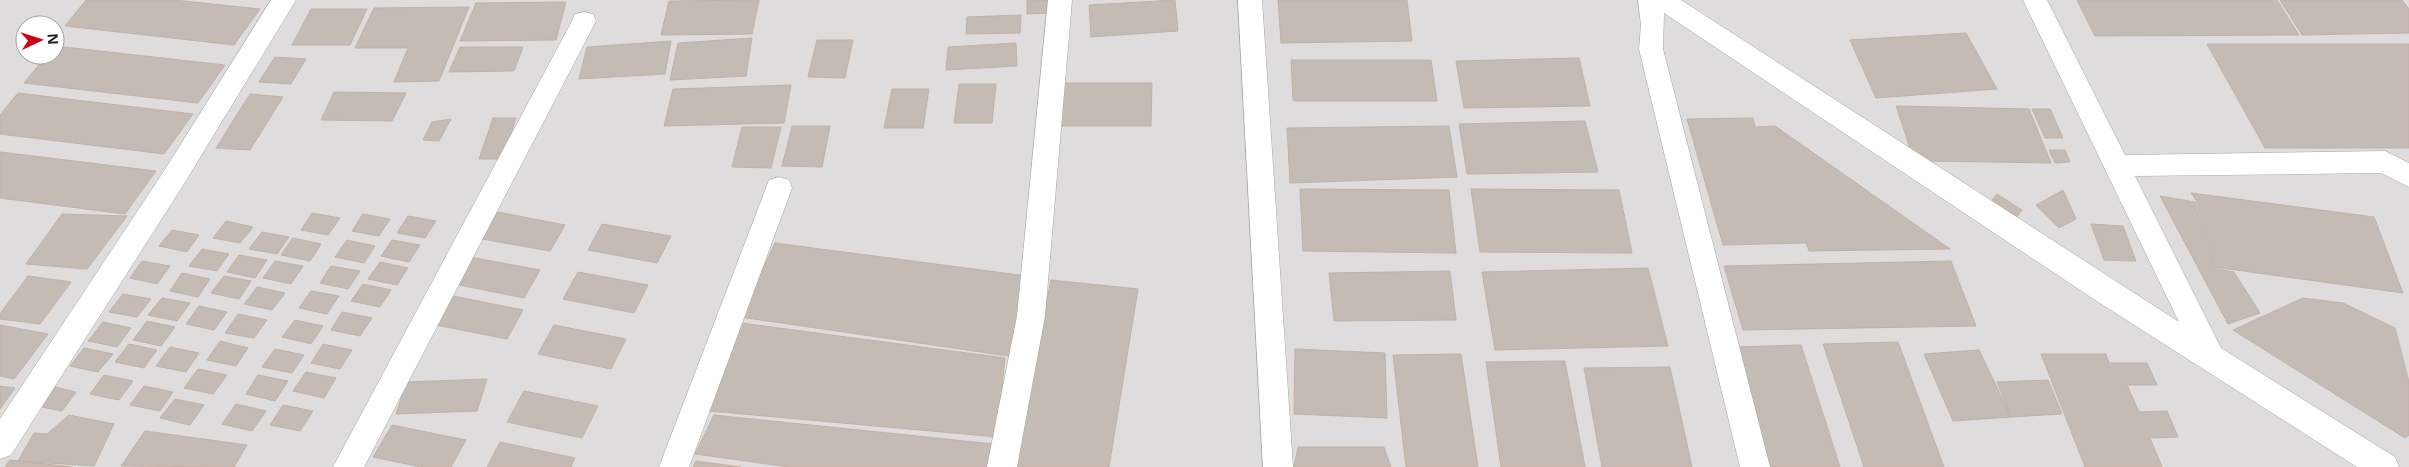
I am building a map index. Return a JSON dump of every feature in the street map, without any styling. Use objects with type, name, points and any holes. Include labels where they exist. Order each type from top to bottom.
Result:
[{"type":"street","points":[[0,445],[174,179],[284,0]]},
{"type":"street","points":[[1002,467],[1031,316],[1060,0]]},
{"type":"street","points":[[1250,0],[1278,467]]},
{"type":"street","points":[[1650,0],[1653,24],[1651,49],[1754,467]]},
{"type":"street","points":[[1663,0],[2210,358],[2384,467]]},
{"type":"street","points":[[2035,0],[2210,358]]},
{"type":"street","points":[[348,467],[584,21]]},
{"type":"street","points":[[2116,166],[2385,162],[2409,176]]},
{"type":"street","points":[[674,467],[779,188]]},
{"type":"shaded area","points":[[0,0],[2409,0],[2409,467],[0,467]]},
{"type":"building","points":[[86,0],[174,0],[260,9],[234,45],[65,26]]},
{"type":"building","points":[[759,0],[752,34],[661,35],[669,1]]},
{"type":"building","points":[[1027,0],[1051,0],[1051,13],[1027,14]]},
{"type":"building","points":[[1175,0],[1178,31],[1091,37],[1089,5]]},
{"type":"building","points":[[1278,0],[1407,0],[1412,41],[1281,43]]},
{"type":"building","points":[[2077,0],[2277,0],[2299,35],[2095,36]]},
{"type":"building","points":[[2280,0],[2402,0],[2409,9],[2409,33],[2302,35]]},
{"type":"building","points":[[566,2],[556,40],[460,41],[476,3]]},
{"type":"building","points":[[469,7],[439,81],[394,82],[408,48],[355,48],[374,8]]},
{"type":"building","points":[[311,9],[367,9],[350,45],[292,45]]},
{"type":"building","points":[[1021,15],[1020,33],[966,34],[967,17]]},
{"type":"building","points":[[1966,33],[1997,89],[1876,98],[1850,40]]},
{"type":"building","points":[[752,38],[746,76],[670,80],[678,43]]},
{"type":"building","points":[[817,40],[853,40],[845,78],[808,77]]},
{"type":"building","points":[[671,41],[665,74],[579,79],[587,47]]},
{"type":"building","points":[[1016,43],[1017,66],[946,70],[948,47]]},
{"type":"building","points":[[2207,44],[2409,44],[2409,148],[2265,148]]},
{"type":"building","points":[[65,47],[225,65],[198,103],[24,83],[39,65],[65,65]]},
{"type":"building","points":[[460,47],[523,47],[514,71],[449,72]]},
{"type":"building","points":[[275,57],[306,59],[291,84],[259,82]]},
{"type":"building","points":[[1579,58],[1590,106],[1464,108],[1456,61]]},
{"type":"building","points":[[1291,60],[1431,60],[1437,101],[1293,101]]},
{"type":"building","points":[[1064,83],[1152,83],[1151,126],[1061,126]]},
{"type":"building","points":[[959,84],[996,84],[992,123],[954,123]]},
{"type":"building","points":[[791,85],[784,123],[664,126],[673,89]]},
{"type":"building","points":[[892,89],[929,89],[923,128],[884,128]]},
{"type":"building","points":[[334,92],[406,93],[392,121],[321,120]]},
{"type":"building","points":[[18,93],[193,114],[164,154],[0,134],[0,115]]},
{"type":"building","points":[[250,94],[283,97],[250,150],[216,148]]},
{"type":"building","points":[[1896,106],[2029,109],[2051,163],[1927,161],[1910,148]]},
{"type":"building","points":[[2032,109],[2050,109],[2063,138],[2045,138]]},
{"type":"building","points":[[493,118],[516,118],[503,159],[479,159]]},
{"type":"building","points":[[1753,118],[1755,127],[1775,126],[1950,249],[1809,251],[1806,243],[1723,245],[1687,119]]},
{"type":"building","points":[[451,119],[439,141],[423,140],[432,122]]},
{"type":"building","points":[[1585,121],[1598,172],[1467,174],[1459,124]]},
{"type":"building","points":[[792,126],[830,126],[822,167],[782,166]]},
{"type":"building","points":[[1449,126],[1457,177],[1290,183],[1287,128]]},
{"type":"building","points":[[742,127],[781,127],[771,168],[732,167]]},
{"type":"building","points":[[2049,150],[2065,150],[2070,162],[2055,163]]},
{"type":"building","points":[[0,152],[156,171],[125,214],[0,198]]},
{"type":"building","points":[[1300,189],[1449,190],[1456,253],[1303,251]]},
{"type":"building","points":[[1471,189],[1619,190],[1632,253],[1480,252]]},
{"type":"building","points":[[2063,190],[2076,219],[2059,228],[2036,205]]},
{"type":"building","points":[[2191,193],[2374,217],[2403,293],[2214,267],[2196,200]]},
{"type":"building","points":[[1997,194],[2022,210],[2011,225],[1985,208]]},
{"type":"building","points":[[2160,196],[2195,202],[2213,268],[2234,272],[2260,313],[2228,324]]},
{"type":"building","points":[[498,212],[565,225],[550,251],[482,239]]},
{"type":"building","points":[[312,213],[340,218],[328,235],[301,230]]},
{"type":"building","points":[[62,214],[127,216],[87,269],[26,264]]},
{"type":"building","points":[[363,214],[390,219],[379,236],[352,231]]},
{"type":"building","points":[[408,216],[436,221],[425,238],[397,233]]},
{"type":"building","points":[[226,221],[253,227],[240,243],[213,238]]},
{"type":"building","points":[[602,224],[671,236],[657,263],[588,250]]},
{"type":"building","points":[[2091,224],[2123,226],[2136,261],[2104,260]]},
{"type":"building","points":[[172,230],[199,235],[187,252],[159,246]]},
{"type":"building","points":[[262,232],[289,237],[277,254],[249,249]]},
{"type":"building","points":[[293,238],[321,244],[310,261],[281,255]]},
{"type":"building","points":[[347,240],[375,246],[364,263],[335,257]]},
{"type":"building","points":[[392,240],[420,245],[409,262],[381,256]]},
{"type":"building","points":[[775,243],[1027,276],[1015,357],[740,317]]},
{"type":"building","points":[[202,249],[229,254],[217,271],[189,266]]},
{"type":"building","points":[[239,255],[267,260],[255,278],[227,272]]},
{"type":"building","points":[[470,257],[540,270],[524,298],[454,284]]},
{"type":"building","points":[[142,261],[170,266],[157,284],[130,278]]},
{"type":"building","points":[[275,261],[303,266],[291,284],[263,278]]},
{"type":"building","points":[[1951,261],[1976,326],[1743,330],[1724,266]]},
{"type":"building","points":[[380,262],[408,268],[397,285],[368,279]]},
{"type":"building","points":[[331,266],[360,271],[348,289],[320,283]]},
{"type":"building","points":[[1648,268],[1668,346],[1495,350],[1482,272]]},
{"type":"building","points":[[1450,271],[1456,320],[1334,321],[1329,273]]},
{"type":"building","points":[[578,272],[648,285],[634,313],[563,299]]},
{"type":"building","points":[[182,273],[210,279],[198,297],[170,291]]},
{"type":"building","points":[[28,276],[71,282],[40,324],[0,319],[0,314]]},
{"type":"building","points":[[224,276],[251,281],[239,299],[211,293]]},
{"type":"building","points":[[1051,280],[1138,289],[1109,467],[1012,467]]},
{"type":"building","points":[[363,284],[391,290],[380,307],[351,301]]},
{"type":"building","points":[[257,287],[285,293],[272,310],[244,304]]},
{"type":"building","points":[[311,291],[339,296],[327,314],[299,308]]},
{"type":"building","points":[[123,294],[151,299],[137,317],[109,312]]},
{"type":"building","points":[[453,296],[523,310],[507,339],[436,325]]},
{"type":"building","points":[[162,298],[190,303],[177,321],[148,315]]},
{"type":"building","points":[[2303,298],[2343,303],[2395,328],[2409,382],[2409,435],[2405,438],[2233,330]]},
{"type":"building","points":[[199,306],[227,312],[214,330],[186,324]]},
{"type":"building","points":[[342,312],[372,318],[360,336],[331,330]]},
{"type":"building","points":[[238,314],[267,320],[254,338],[225,333]]},
{"type":"building","points":[[295,320],[323,326],[311,344],[282,337]]},
{"type":"building","points":[[147,321],[175,327],[161,346],[133,340]]},
{"type":"building","points":[[103,322],[131,328],[117,347],[88,341]]},
{"type":"building","points":[[741,323],[1005,358],[997,437],[709,411]]},
{"type":"building","points":[[0,325],[48,334],[14,379],[0,376]]},
{"type":"building","points":[[554,325],[626,339],[611,369],[538,354]]},
{"type":"building","points":[[220,341],[248,348],[236,366],[207,360]]},
{"type":"building","points":[[1898,342],[1944,467],[1864,467],[1823,344]]},
{"type":"building","points":[[129,344],[157,350],[144,368],[115,362]]},
{"type":"building","points":[[323,344],[352,350],[340,369],[311,363]]},
{"type":"building","points":[[1801,345],[1840,467],[1768,467],[1735,347]]},
{"type":"building","points":[[170,347],[199,353],[186,372],[156,366]]},
{"type":"building","points":[[84,348],[113,354],[98,372],[70,366]]},
{"type":"building","points":[[275,349],[304,355],[292,373],[262,367]]},
{"type":"building","points":[[1295,349],[1385,353],[1387,418],[1294,414]]},
{"type":"building","points":[[1979,350],[2011,417],[1953,421],[1924,354]]},
{"type":"building","points":[[1461,354],[1478,467],[1406,467],[1393,355]]},
{"type":"building","points":[[2041,354],[2106,354],[2109,363],[2147,363],[2157,385],[2127,385],[2139,412],[2167,411],[2178,437],[2150,438],[2162,467],[2085,467]]},
{"type":"building","points":[[1565,361],[1585,467],[1501,467],[1486,362]]},
{"type":"building","points":[[1670,367],[1692,467],[1602,467],[1584,368]]},
{"type":"building","points":[[198,369],[227,375],[213,394],[184,388]]},
{"type":"building","points":[[306,372],[336,378],[324,398],[293,391]]},
{"type":"building","points":[[104,375],[133,381],[119,400],[90,394]]},
{"type":"building","points":[[258,375],[288,381],[275,401],[246,394]]},
{"type":"building","points":[[487,379],[477,411],[396,414],[406,382]]},
{"type":"building","points":[[2048,380],[2062,414],[2011,417],[1997,382]]},
{"type":"building","points":[[47,385],[76,392],[62,411],[32,405]]},
{"type":"building","points":[[0,386],[15,388],[0,409]]},
{"type":"building","points":[[144,386],[173,392],[160,411],[130,405]]},
{"type":"building","points":[[524,391],[598,406],[582,438],[507,422]]},
{"type":"building","points":[[175,399],[204,405],[190,425],[160,418]]},
{"type":"building","points":[[236,404],[266,411],[252,431],[222,424]]},
{"type":"building","points":[[283,405],[313,411],[300,431],[270,425]]},
{"type":"building","points":[[69,415],[114,424],[94,466],[18,461],[34,433],[47,434]]},
{"type":"building","points":[[714,415],[994,444],[989,467],[789,467],[695,454]]},
{"type":"building","points":[[392,425],[466,440],[451,467],[421,467],[373,457]]},
{"type":"building","points":[[145,431],[247,445],[234,467],[121,466]]},
{"type":"building","points":[[500,442],[575,458],[571,467],[487,467]]},
{"type":"building","points":[[1298,447],[1384,447],[1391,467],[1294,467]]},
{"type":"building","points":[[10,460],[73,467],[5,467]]},
{"type":"building","points":[[696,461],[741,467],[693,467]]}]
